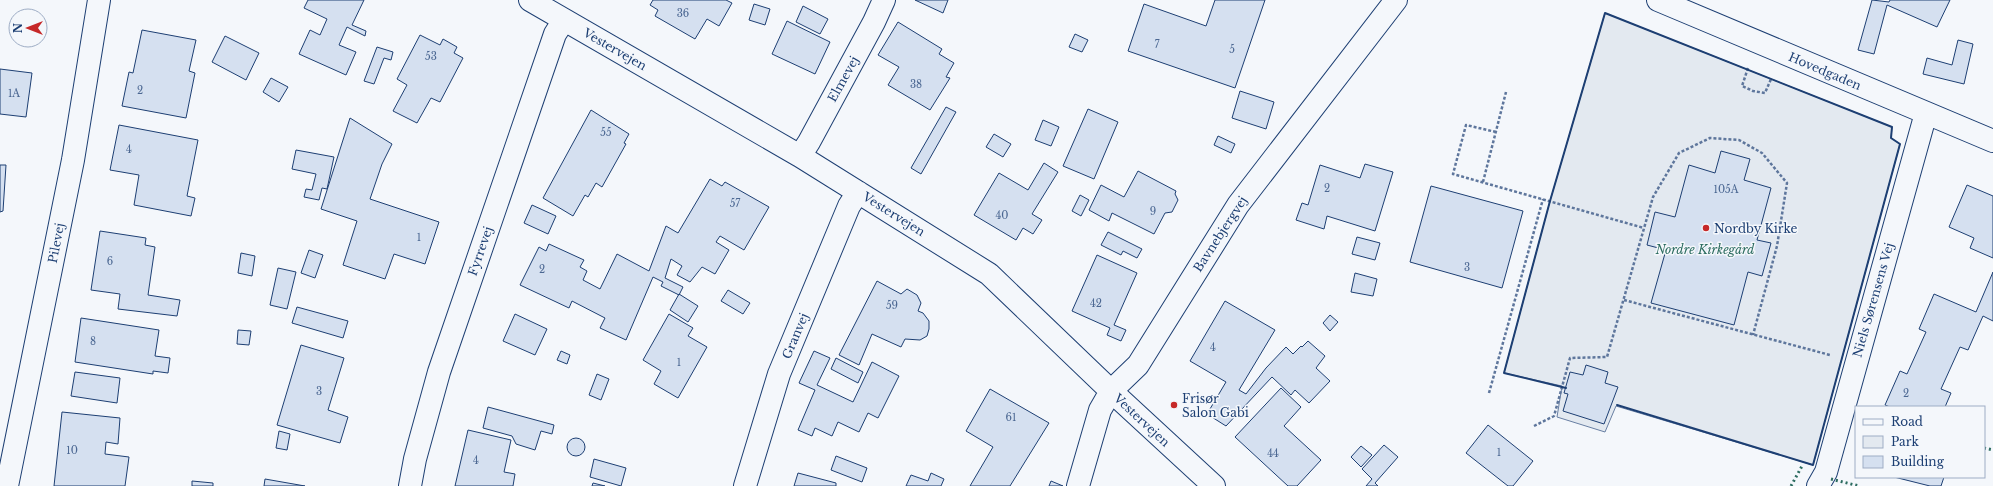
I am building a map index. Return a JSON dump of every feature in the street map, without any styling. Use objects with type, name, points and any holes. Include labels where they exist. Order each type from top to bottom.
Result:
[{"type":"street","name":"Pilevej","points":[[7,486],[73,160],[99,0]]},
{"type":"street","name":"Vestervejen","points":[[530,0],[800,156],[989,274],[1111,392],[1214,486]]},
{"type":"street","name":"Elmevej","points":[[800,156],[874,22],[884,0]]},
{"type":"street","name":"Bavnebjergvej","points":[[1078,486],[1100,410],[1111,392],[1138,365],[1238,205],[1396,0]]},
{"type":"street","name":"Hovedgaden","points":[[1658,0],[1993,141]]},
{"type":"street","name":"Fyrrevej","points":[[410,486],[415,459],[439,372],[555,34],[564,20]]},
{"type":"street","name":"Niels Sørensens Vej","points":[[1818,486],[1826,472],[1926,114]]},
{"type":"street","name":"Granvej","points":[[745,486],[779,374],[849,206],[858,192]]},
{"type":"path","points":[[1747,70],[1742,86],[1752,92],[1765,93],[1771,79]]},
{"type":"path","points":[[1483,182],[1506,92]]},
{"type":"path","points":[[1496,132],[1466,125],[1453,174],[1644,228]]},
{"type":"path","points":[[1534,426],[1554,416],[1570,358],[1607,357],[1653,197],[1679,153],[1710,138],[1738,140],[1762,153],[1787,183],[1777,246],[1752,335]]},
{"type":"path","points":[[1489,393],[1543,199]]},
{"type":"path","points":[[1624,300],[1835,357]]},
{"type":"green space","name":"Nordre Kirkegård","points":[[1605,13],[1892,127],[1891,138],[1900,144],[1813,465],[1616,406],[1605,432],[1557,417],[1562,386],[1504,373],[1550,201]]},
{"type":"building","points":[[308,0],[364,0],[352,25],[366,31],[365,36],[347,27],[339,45],[356,52],[346,75],[299,54],[310,30],[320,35],[327,19],[304,8]]},
{"type":"building","points":[[653,0],[726,0],[732,3],[719,26],[707,19],[695,39],[655,16],[658,10],[650,5]]},
{"type":"building","points":[[915,0],[948,0],[943,13]]},
{"type":"building","points":[[1215,0],[1265,0],[1235,88],[1128,51],[1144,4],[1206,26]]},
{"type":"building","points":[[1872,0],[1889,2],[1890,0],[1950,0],[1937,27],[1887,5],[1874,54],[1858,50]]},
{"type":"building","points":[[754,4],[770,9],[765,25],[749,20]]},
{"type":"building","points":[[803,6],[828,19],[820,34],[796,22]]},
{"type":"building","points":[[787,21],[830,42],[815,74],[772,54]]},
{"type":"building","points":[[898,22],[942,49],[939,54],[954,63],[946,77],[950,78],[930,110],[888,85],[899,67],[878,55]]},
{"type":"building","points":[[142,30],[196,40],[189,71],[195,73],[186,118],[122,106],[129,72],[133,73]]},
{"type":"building","points":[[1075,34],[1088,40],[1082,52],[1069,47]]},
{"type":"building","points":[[420,35],[440,45],[443,39],[457,47],[454,53],[463,58],[440,102],[431,98],[417,123],[393,111],[407,85],[397,79]]},
{"type":"building","points":[[225,36],[259,53],[246,80],[212,62]]},
{"type":"building","points":[[1958,40],[1973,44],[1964,84],[1923,74],[1927,58],[1952,65]]},
{"type":"building","points":[[377,47],[393,52],[391,60],[384,58],[374,84],[364,81]]},
{"type":"building","points":[[0,69],[32,73],[26,117],[0,114]]},
{"type":"building","points":[[271,78],[288,87],[279,102],[263,92]]},
{"type":"building","points":[[1240,91],[1274,102],[1266,129],[1232,118]]},
{"type":"building","points":[[946,107],[956,112],[921,174],[911,168]]},
{"type":"building","points":[[1088,109],[1118,122],[1094,179],[1063,166]]},
{"type":"building","points":[[591,110],[629,134],[624,143],[626,144],[602,187],[596,183],[588,197],[585,195],[573,216],[543,198]]},
{"type":"building","points":[[350,118],[392,144],[382,164],[370,199],[439,222],[425,264],[394,254],[385,279],[343,265],[357,221],[321,209]]},
{"type":"building","points":[[1043,120],[1059,127],[1051,146],[1035,140]]},
{"type":"building","points":[[119,125],[198,140],[187,196],[195,198],[191,216],[134,205],[139,175],[110,170]]},
{"type":"building","points":[[994,134],[1011,144],[1003,157],[986,147]]},
{"type":"building","points":[[1218,136],[1235,144],[1231,153],[1214,145]]},
{"type":"building","points":[[296,150],[334,157],[327,189],[322,188],[319,200],[304,197],[306,189],[312,190],[316,174],[292,169]]},
{"type":"building","name":"Nordby Kirke","points":[[1721,151],[1750,159],[1744,180],[1771,188],[1757,240],[1771,243],[1762,276],[1748,272],[1734,325],[1651,303],[1666,250],[1647,245],[1655,212],[1675,217],[1689,165],[1715,173]]},
{"type":"building","points":[[1044,163],[1058,172],[1032,214],[1042,220],[1033,234],[1023,228],[1016,240],[974,215],[999,173],[1028,190]]},
{"type":"building","points":[[1365,164],[1393,172],[1375,231],[1327,216],[1324,229],[1296,220],[1302,203],[1308,205],[1320,165],[1360,178]]},
{"type":"building","points":[[0,165],[6,165],[3,211],[0,212]]},
{"type":"building","points":[[1138,171],[1176,191],[1175,194],[1178,200],[1172,212],[1165,213],[1154,234],[1112,213],[1109,221],[1089,210],[1101,185],[1124,197]]},
{"type":"building","points":[[710,179],[722,186],[725,182],[769,207],[744,250],[720,236],[716,242],[729,250],[715,274],[702,267],[690,282],[677,275],[682,266],[671,259],[665,278],[683,287],[679,295],[661,286],[663,282],[653,277],[626,340],[600,328],[605,318],[572,301],[569,308],[520,285],[539,247],[546,251],[549,244],[584,260],[580,267],[587,271],[583,280],[600,289],[617,254],[649,271],[666,226],[678,233]]},
{"type":"building","points":[[1967,185],[1993,196],[1993,258],[1970,248],[1974,238],[1949,227]]},
{"type":"building","points":[[1431,186],[1523,211],[1502,288],[1410,262]]},
{"type":"building","points":[[1080,195],[1089,200],[1081,216],[1072,211]]},
{"type":"building","points":[[532,205],[556,216],[548,234],[524,223]]},
{"type":"building","points":[[100,231],[146,238],[145,245],[155,247],[148,295],[180,300],[177,316],[118,309],[120,294],[91,290]]},
{"type":"building","points":[[1108,232],[1142,249],[1137,258],[1123,251],[1121,255],[1101,245]]},
{"type":"building","points":[[1357,237],[1380,243],[1375,260],[1352,254]]},
{"type":"building","points":[[309,250],[323,255],[315,278],[301,273]]},
{"type":"building","points":[[241,253],[255,256],[252,276],[238,273]]},
{"type":"building","points":[[1097,255],[1137,273],[1114,325],[1126,330],[1121,341],[1107,335],[1110,328],[1072,311]]},
{"type":"building","points":[[278,268],[296,272],[287,309],[270,305]]},
{"type":"building","points":[[1993,272],[1993,321],[1983,316],[1968,350],[1960,347],[1941,389],[1951,393],[1945,406],[1885,405],[1900,371],[1907,374],[1926,332],[1919,329],[1934,294],[1976,312]]},
{"type":"building","points":[[1355,273],[1377,279],[1373,296],[1351,292]]},
{"type":"building","points":[[877,281],[901,294],[907,289],[917,295],[921,303],[918,311],[923,313],[929,321],[929,329],[927,336],[920,340],[905,339],[901,347],[872,334],[859,365],[839,355]]},
{"type":"building","points":[[728,290],[750,303],[743,314],[721,301]]},
{"type":"building","points":[[679,294],[698,306],[688,322],[670,310]]},
{"type":"building","points":[[1225,301],[1275,330],[1239,390],[1246,394],[1266,368],[1286,347],[1293,354],[1308,341],[1325,356],[1316,368],[1330,381],[1309,403],[1295,390],[1291,395],[1272,377],[1226,426],[1207,414],[1226,382],[1190,361]]},
{"type":"building","points":[[297,307],[348,321],[343,338],[292,323]]},
{"type":"building","points":[[515,314],[547,329],[535,355],[503,341]]},
{"type":"building","points":[[669,314],[693,328],[688,336],[707,347],[678,398],[654,384],[661,371],[643,360]]},
{"type":"building","points":[[1330,315],[1338,322],[1330,331],[1323,323]]},
{"type":"building","points":[[81,318],[159,330],[155,356],[170,358],[168,373],[153,371],[153,374],[75,362]]},
{"type":"building","points":[[238,330],[251,331],[249,345],[237,344]]},
{"type":"building","points":[[301,345],[344,358],[328,410],[348,417],[340,443],[277,425]]},
{"type":"building","points":[[561,351],[570,355],[567,364],[557,360]]},
{"type":"building","points":[[814,351],[830,358],[817,385],[853,402],[872,362],[899,376],[878,418],[868,413],[859,432],[838,422],[832,436],[815,428],[812,436],[798,430],[815,390],[799,383]]},
{"type":"building","points":[[836,358],[863,372],[858,383],[831,369]]},
{"type":"building","points":[[1586,365],[1608,372],[1605,383],[1618,387],[1604,424],[1563,411],[1568,394],[1564,393],[1570,372],[1583,375]]},
{"type":"building","points":[[75,372],[120,378],[117,403],[71,396]]},
{"type":"building","points":[[597,374],[609,379],[601,400],[589,395]]},
{"type":"building","points":[[1281,388],[1301,407],[1284,426],[1321,460],[1297,486],[1288,486],[1235,437]]},
{"type":"building","points":[[990,389],[1049,423],[1010,486],[970,486],[993,447],[966,431]]},
{"type":"building","points":[[488,407],[554,425],[552,434],[541,431],[535,450],[516,444],[512,436],[483,428]]},
{"type":"building","points":[[62,412],[120,418],[118,444],[106,442],[105,454],[129,457],[125,486],[54,486]]},
{"type":"building","points":[[1488,425],[1533,461],[1513,486],[1508,486],[1466,453]]},
{"type":"building","points":[[468,430],[511,440],[504,472],[515,474],[513,486],[455,486]]},
{"type":"building","points":[[279,431],[290,434],[287,450],[276,448]]},
{"type":"building","points":[[572,438],[580,438],[585,443],[583,454],[580,456],[572,456],[567,451],[567,443]]},
{"type":"building","points":[[1384,445],[1398,457],[1375,483],[1378,486],[1366,486],[1372,479],[1362,469]]},
{"type":"building","points":[[1361,446],[1372,455],[1361,467],[1351,457]]},
{"type":"building","points":[[836,456],[867,468],[862,482],[831,470]]},
{"type":"building","points":[[594,459],[626,468],[621,486],[590,477]]},
{"type":"building","points":[[798,473],[836,483],[836,486],[794,486]]},
{"type":"building","points":[[931,473],[944,479],[941,486],[906,486],[911,475],[928,481]]},
{"type":"building","points":[[1898,478],[1944,478],[1941,486],[1930,486]]},
{"type":"building","points":[[265,479],[305,486],[264,486]]},
{"type":"building","points":[[192,481],[213,483],[213,486],[192,486]]},
{"type":"building","points":[[1051,481],[1063,486],[1049,486]]},
{"type":"building","points":[[593,483],[605,486],[592,486]]},
{"type":"hedge","points":[[1985,448],[1993,450]]},
{"type":"hedge","points":[[1791,486],[1802,466]]},
{"type":"hedge","points":[[1831,479],[1859,486]]},
{"type":"wall","points":[[1566,388],[1504,373],[1550,201],[1605,13],[1892,127],[1891,138],[1900,144],[1813,465],[1617,405]]},
{"type":"place","name":"Nordby Kirke","points":[[1706,228]]},
{"type":"place","name":"Frisør Salon Gabi","points":[[1174,405]]}]
